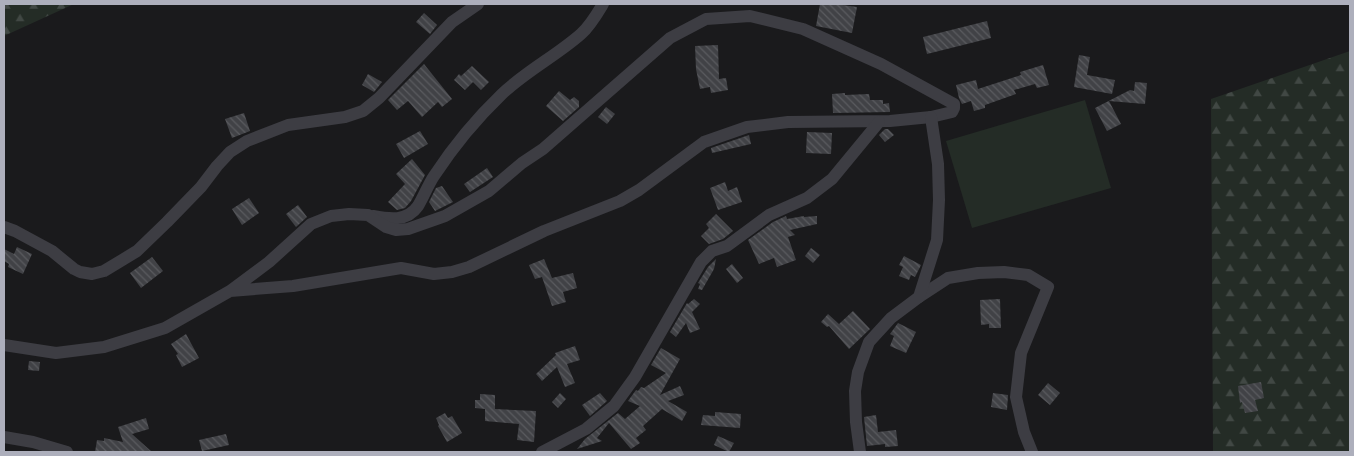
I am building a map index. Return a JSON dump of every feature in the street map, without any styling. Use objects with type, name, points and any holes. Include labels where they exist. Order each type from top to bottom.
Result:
[{"type":"street","points":[[4,227],[52,251],[80,272],[92,274],[104,271],[137,251],[168,222],[230,152],[246,141],[288,125],[345,118],[364,111],[379,98],[452,22],[478,4]]},
{"type":"street","points":[[4,345],[56,353],[104,347],[165,328],[230,291],[269,262],[311,224],[331,216],[348,214],[400,218],[411,213],[418,206],[424,192],[443,162],[484,114],[510,87],[582,34],[603,4]]},
{"type":"street","points":[[230,291],[311,283],[401,268],[434,274],[452,272],[468,267],[544,231],[620,200],[639,190],[704,142],[726,133],[747,127],[788,122],[879,122],[931,117],[952,112],[954,104],[881,64],[803,29],[750,16],[706,19],[670,38],[542,149],[489,191],[445,216],[408,229],[396,230],[386,227],[368,215]]},
{"type":"street","points":[[919,297],[937,240],[938,164],[931,117]]},
{"type":"street","points":[[542,452],[586,430],[614,406],[635,377],[700,262],[706,255],[726,246],[769,215],[807,198],[832,179],[879,122]]},
{"type":"street","points":[[860,452],[855,392],[858,372],[869,342],[891,318],[948,278],[978,273],[1004,272],[1028,275],[1048,287],[1021,353],[1016,397],[1024,432],[1032,452]]},
{"type":"street","points":[[4,437],[33,442],[67,452]]},
{"type":"green space","points":[[4,4],[74,4],[4,36]]},
{"type":"green space","points":[[1350,51],[1350,452],[1213,452],[1211,99]]},
{"type":"green space","points":[[1085,100],[1111,188],[972,228],[946,141]]},
{"type":"building","points":[[820,4],[857,7],[852,33],[816,26]]},
{"type":"building","points":[[424,13],[437,25],[430,34],[416,22]]},
{"type":"building","points":[[987,21],[991,38],[927,54],[923,37]]},
{"type":"building","points":[[718,45],[719,79],[726,78],[728,90],[711,93],[710,87],[700,89],[696,69],[695,46]]},
{"type":"building","points":[[1079,55],[1090,57],[1087,75],[1115,80],[1112,94],[1074,87]]},
{"type":"building","points":[[424,64],[452,99],[442,107],[438,102],[422,117],[408,101],[397,110],[388,100]]},
{"type":"building","points":[[1043,65],[1049,85],[1037,88],[1035,84],[1014,90],[1016,94],[974,111],[971,101],[962,104],[959,98],[956,85],[976,80],[978,89],[1021,75],[1020,72]]},
{"type":"building","points":[[472,66],[489,82],[481,90],[473,82],[465,90],[454,80],[459,74],[461,76]]},
{"type":"building","points":[[368,74],[382,82],[374,92],[362,85]]},
{"type":"building","points":[[1135,82],[1147,83],[1145,104],[1109,101],[1121,124],[1107,131],[1095,108],[1130,90],[1134,91]]},
{"type":"building","points":[[559,91],[570,100],[574,97],[579,101],[579,107],[563,121],[546,106]]},
{"type":"building","points":[[845,93],[845,95],[869,94],[870,100],[883,100],[883,104],[889,103],[890,112],[833,113],[832,94]]},
{"type":"building","points":[[606,107],[615,114],[607,124],[598,117]]},
{"type":"building","points":[[244,113],[250,131],[232,138],[225,119]]},
{"type":"building","points":[[885,129],[888,129],[894,135],[885,142],[879,135]]},
{"type":"building","points":[[420,131],[428,144],[404,158],[396,144]]},
{"type":"building","points":[[807,132],[832,133],[831,154],[806,153]]},
{"type":"building","points":[[749,135],[751,144],[712,153],[711,148]]},
{"type":"building","points":[[412,159],[425,175],[411,201],[405,208],[397,210],[388,202],[405,184],[396,174]]},
{"type":"building","points":[[487,168],[493,177],[470,192],[464,184]]},
{"type":"building","points":[[725,182],[728,191],[737,187],[742,202],[718,210],[710,188]]},
{"type":"building","points":[[442,186],[453,202],[435,211],[429,202],[436,188]]},
{"type":"building","points":[[249,198],[259,213],[242,225],[232,209]]},
{"type":"building","points":[[298,205],[307,217],[296,227],[286,214]]},
{"type":"building","points":[[716,214],[733,231],[723,239],[709,244],[701,236],[709,228],[706,224]]},
{"type":"building","points":[[786,216],[787,219],[817,216],[817,224],[790,230],[795,235],[788,237],[796,260],[777,267],[774,258],[759,264],[748,240],[773,222]]},
{"type":"building","points":[[17,247],[32,254],[23,274],[8,267],[9,264],[4,261],[4,249],[14,254]]},
{"type":"building","points":[[811,248],[820,255],[813,263],[805,256]]},
{"type":"building","points":[[904,256],[921,265],[915,277],[911,275],[909,280],[899,276],[903,267],[899,265]]},
{"type":"building","points":[[152,257],[163,271],[141,288],[130,273]]},
{"type":"building","points":[[544,259],[552,278],[573,273],[577,288],[563,292],[566,302],[552,306],[542,277],[535,279],[529,265]]},
{"type":"building","points":[[716,259],[714,269],[702,290],[698,289],[700,284],[698,283],[708,267]]},
{"type":"building","points":[[732,264],[743,278],[737,283],[726,269]]},
{"type":"building","points":[[694,299],[700,304],[692,312],[700,329],[690,333],[686,323],[676,337],[670,332],[687,303]]},
{"type":"building","points":[[1000,299],[1001,328],[989,328],[989,324],[981,325],[980,300]]},
{"type":"building","points":[[853,311],[870,329],[849,349],[829,326],[827,327],[821,322],[828,314],[839,324]]},
{"type":"building","points":[[898,323],[916,332],[906,353],[890,346],[894,336],[890,334]]},
{"type":"building","points":[[186,334],[199,358],[182,367],[176,355],[178,354],[171,344]]},
{"type":"building","points":[[575,346],[580,360],[567,364],[575,383],[565,387],[557,367],[542,381],[536,374],[556,355],[555,353]]},
{"type":"building","points":[[661,348],[680,359],[660,395],[680,386],[684,395],[668,401],[687,412],[682,421],[662,409],[643,426],[646,430],[636,438],[640,443],[631,449],[609,423],[597,438],[602,441],[577,449],[585,439],[618,413],[625,419],[640,406],[628,401],[636,390],[638,391],[641,387],[644,388],[666,373],[651,365]]},
{"type":"building","points":[[29,361],[40,362],[39,371],[28,370]]},
{"type":"building","points":[[1261,382],[1264,398],[1255,400],[1258,411],[1245,413],[1242,402],[1240,403],[1238,386]]},
{"type":"building","points":[[1048,383],[1060,393],[1050,405],[1038,395]]},
{"type":"building","points":[[560,393],[566,399],[558,408],[552,402]]},
{"type":"building","points":[[600,393],[607,401],[590,416],[582,405]]},
{"type":"building","points":[[993,393],[1008,395],[1007,410],[991,407]]},
{"type":"building","points":[[480,394],[495,395],[495,409],[536,411],[534,442],[517,440],[519,424],[485,421],[485,409],[475,408],[475,400],[480,400]]},
{"type":"building","points":[[715,412],[741,414],[740,428],[701,425],[703,415],[715,416]]},
{"type":"building","points":[[445,413],[448,418],[452,416],[462,433],[447,442],[438,426],[436,418]]},
{"type":"building","points":[[876,415],[878,432],[896,430],[898,446],[885,447],[885,444],[867,446],[864,417]]},
{"type":"building","points":[[146,418],[149,429],[132,434],[152,452],[95,452],[97,440],[104,441],[104,438],[123,442],[118,427]]},
{"type":"building","points":[[226,434],[229,445],[202,451],[199,440]]},
{"type":"building","points":[[718,436],[734,443],[729,452],[714,445]]}]
